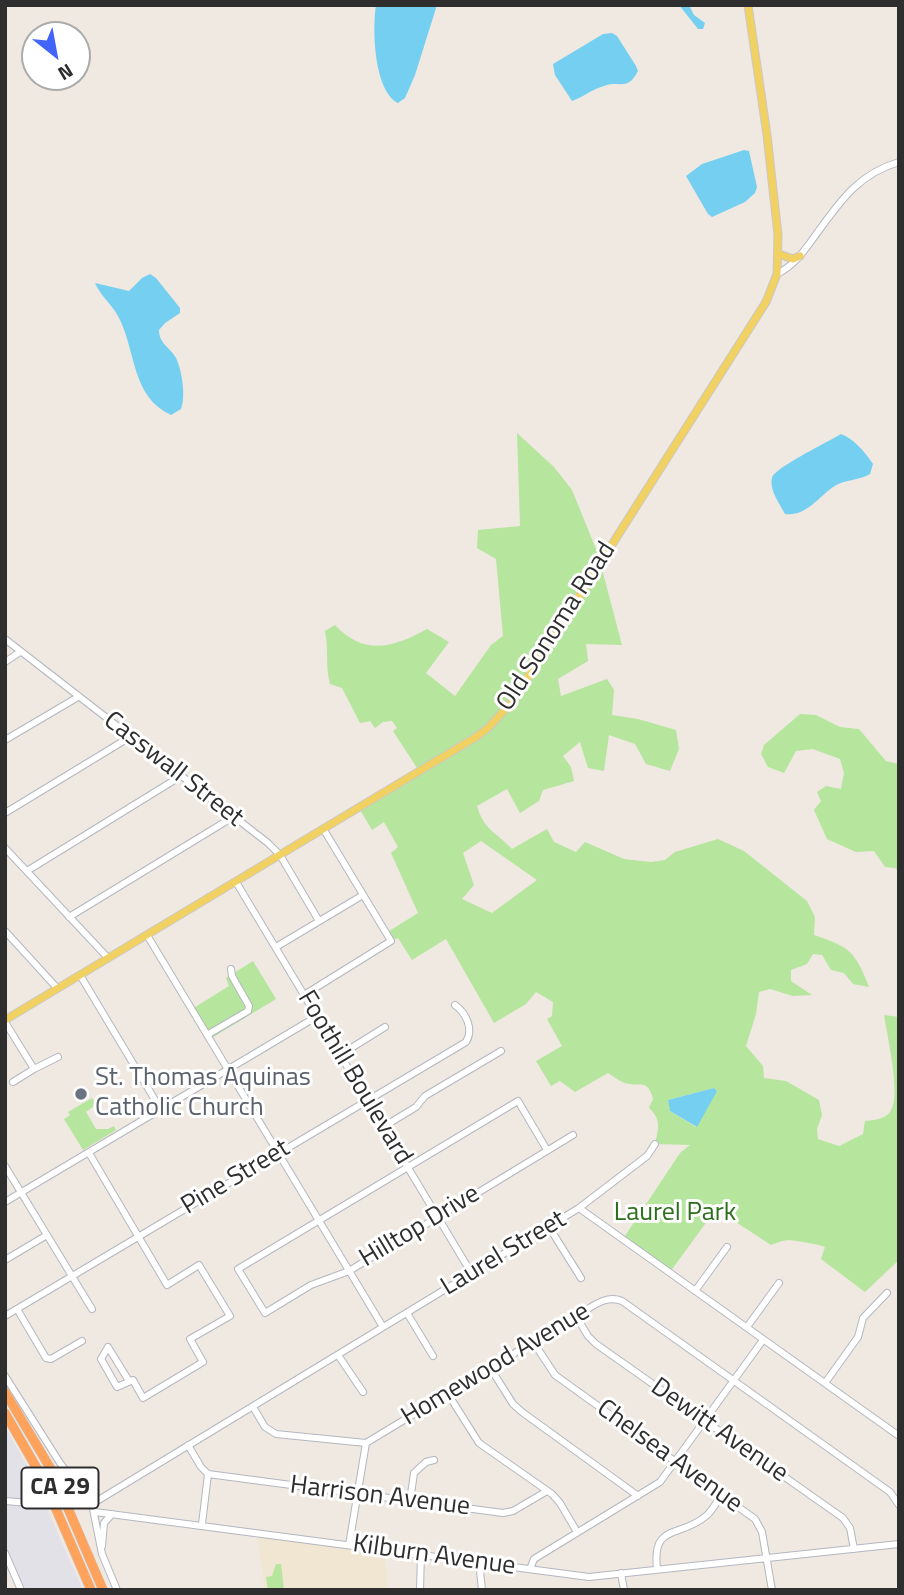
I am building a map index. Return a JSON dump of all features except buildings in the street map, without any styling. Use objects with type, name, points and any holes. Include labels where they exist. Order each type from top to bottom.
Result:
[{"type":"highway","name":"CA 29","points":[[5,1392],[52,1471],[103,1590]]},
{"type":"highway","name":"CA 29","points":[[5,1413],[43,1479],[91,1590]]},
{"type":"main road","name":"Old Sonoma Road","points":[[5,1021],[488,729],[512,702],[766,302],[778,274],[779,254],[767,135],[748,5]]},
{"type":"main road","points":[[779,254],[793,259],[800,256]]},
{"type":"street","points":[[778,274],[787,270],[800,256],[852,188],[883,167],[899,162]]},
{"type":"street","name":"Casswall Street","points":[[5,639],[281,855],[319,921]]},
{"type":"street","points":[[5,662],[20,652]]},
{"type":"street","points":[[5,740],[78,696]]},
{"type":"street","points":[[5,813],[130,737]]},
{"type":"street","points":[[27,871],[181,776]]},
{"type":"street","points":[[69,917],[233,817]]},
{"type":"street","points":[[304,995],[391,941],[324,830]]},
{"type":"street","points":[[5,848],[107,958]]},
{"type":"street","name":"Foothill Boulevard","points":[[236,882],[472,1274]]},
{"type":"street","points":[[276,947],[363,895]]},
{"type":"street","points":[[5,931],[57,988]]},
{"type":"street","points":[[147,935],[383,1327]]},
{"type":"street","points":[[207,1035],[248,1011],[249,1006],[232,976],[231,969]]},
{"type":"street","points":[[80,975],[161,1110]]},
{"type":"street","name":"Pine Street","points":[[5,1316],[468,1039],[465,1017],[455,1005]]},
{"type":"street","points":[[5,1202],[316,1017]]},
{"type":"street","points":[[5,1021],[34,1069]]},
{"type":"street","points":[[340,1055],[385,1027]]},
{"type":"street","points":[[383,1127],[416,1107],[425,1096],[501,1051]]},
{"type":"street","points":[[13,1083],[58,1057]]},
{"type":"street","points":[[319,1220],[518,1101],[547,1150]]},
{"type":"street","name":"Hilltop Drive","points":[[319,1220],[238,1269],[265,1313],[311,1284],[349,1271],[573,1135]]},
{"type":"street","points":[[579,1208],[647,1156],[654,1144]]},
{"type":"street","points":[[89,1153],[167,1285],[199,1265],[230,1316],[190,1339],[203,1362],[143,1398],[108,1347],[101,1359],[117,1387],[129,1381]]},
{"type":"street","points":[[5,1166],[92,1309]]},
{"type":"street","name":"Laurel Street","points":[[92,1504],[579,1208],[899,1436]]},
{"type":"street","points":[[549,1227],[581,1278]]},
{"type":"street","points":[[5,1260],[47,1235]]},
{"type":"street","points":[[695,1291],[727,1247]]},
{"type":"street","points":[[747,1327],[779,1283]]},
{"type":"street","points":[[825,1383],[859,1336],[863,1318],[887,1293]]},
{"type":"street","name":"Homewood Avenue","points":[[366,1443],[576,1316],[606,1299],[617,1299],[890,1492],[899,1505]]},
{"type":"street","points":[[17,1309],[46,1358],[51,1359],[82,1341]]},
{"type":"street","points":[[407,1313],[433,1356]]},
{"type":"street","name":"Dewitt Avenue","points":[[576,1316],[596,1344],[843,1518],[850,1528],[854,1549]]},
{"type":"street","points":[[530,1569],[534,1559],[660,1482],[763,1340]]},
{"type":"street","name":"Chelsea Avenue","points":[[534,1343],[555,1375],[755,1518],[759,1525],[772,1590]]},
{"type":"street","points":[[338,1355],[363,1392]]},
{"type":"street","points":[[491,1368],[513,1404],[522,1412],[638,1496]]},
{"type":"street","points":[[5,1376],[60,1463],[92,1504],[102,1555],[117,1590]]},
{"type":"street","points":[[448,1394],[479,1443],[547,1491],[560,1503],[577,1532]]},
{"type":"street","points":[[253,1407],[265,1427],[276,1434],[366,1443],[349,1545]]},
{"type":"street","points":[[188,1445],[208,1474],[202,1524]]},
{"type":"street","points":[[410,1501],[414,1473],[426,1462],[434,1461]]},
{"type":"street","name":"Harrison Avenue","points":[[208,1474],[503,1513],[513,1511],[547,1491]]},
{"type":"street","points":[[657,1569],[655,1548],[661,1539],[704,1518],[722,1494]]},
{"type":"street","points":[[5,1501],[42,1504]]},
{"type":"street","name":"Kilburn Avenue","points":[[95,1511],[589,1577],[899,1544]]},
{"type":"street","points":[[102,1555],[104,1523],[113,1514]]},
{"type":"street","points":[[5,1553],[21,1590]]},
{"type":"street","points":[[420,1590],[421,1554]]},
{"type":"street","points":[[479,1562],[482,1590]]},
{"type":"street","points":[[621,1573],[624,1590]]},
{"type":"shaded area","points":[[5,1426],[31,1473],[83,1590],[21,1590],[5,1553]]},
{"type":"shaded area","points":[[257,1533],[384,1550],[388,1590],[265,1590]]},
{"type":"green space","name":"Laurel Park","points":[[517,433],[554,467],[572,490],[598,554],[622,645],[586,644],[588,661],[558,679],[561,696],[607,679],[614,690],[612,715],[676,730],[679,749],[670,771],[646,764],[635,744],[609,735],[604,771],[588,768],[580,742],[563,756],[571,767],[574,781],[543,790],[539,801],[520,813],[507,789],[477,806],[480,814],[487,826],[512,849],[547,829],[554,842],[576,852],[585,842],[624,859],[651,862],[665,860],[675,852],[718,839],[744,851],[807,901],[815,917],[814,935],[844,947],[855,958],[869,987],[853,984],[844,973],[831,970],[822,955],[813,954],[807,964],[791,970],[791,981],[812,995],[793,996],[770,989],[759,992],[756,1014],[746,1046],[763,1066],[764,1078],[786,1081],[819,1100],[822,1115],[817,1129],[818,1139],[839,1146],[863,1134],[865,1121],[881,1118],[890,1112],[895,1094],[884,1015],[899,1017],[899,1260],[865,1292],[821,1259],[825,1247],[789,1240],[771,1245],[716,1209],[670,1272],[623,1239],[680,1153],[690,1145],[655,1144],[658,1124],[656,1116],[649,1108],[653,1099],[648,1088],[625,1083],[608,1073],[575,1092],[560,1081],[551,1086],[536,1061],[562,1046],[547,1019],[552,1016],[553,1002],[536,992],[526,1004],[494,1023],[446,939],[412,960],[398,938],[391,941],[386,933],[418,913],[391,853],[398,847],[384,822],[372,830],[359,808],[419,771],[393,731],[397,728],[392,721],[383,722],[375,728],[370,721],[360,723],[342,688],[330,684],[325,631],[335,625],[357,641],[379,646],[402,641],[427,629],[449,642],[426,673],[455,696],[491,645],[503,636],[496,559],[477,548],[478,530],[520,526]],"holes":[[[481,841],[537,880],[492,913],[462,899],[474,885],[463,853]],[[714,1088],[696,1127],[670,1111],[668,1100]]]},
{"type":"green space","points":[[800,714],[816,715],[840,727],[859,729],[886,761],[899,764],[899,871],[885,867],[874,851],[856,852],[827,839],[814,810],[821,801],[817,792],[826,786],[841,789],[844,773],[840,759],[813,749],[796,751],[784,773],[768,767],[761,754],[764,745]]},
{"type":"green space","points":[[253,961],[276,999],[210,1039],[192,1009],[229,986],[226,978]]},
{"type":"green space","points":[[92,1098],[97,1104],[86,1112],[96,1129],[114,1126],[116,1130],[83,1150],[64,1119],[70,1115],[68,1112]]},
{"type":"green space","points":[[276,1564],[281,1564],[284,1590],[268,1590],[266,1577],[272,1576]]},
{"type":"water","points":[[376,5],[437,5],[415,75],[405,98],[398,103],[390,96],[379,73],[374,29]]},
{"type":"water","points":[[679,5],[689,5],[694,15],[705,23],[703,29],[698,29]]},
{"type":"water","points":[[612,33],[617,36],[638,71],[627,83],[600,87],[572,101],[555,75],[553,64],[603,34]]},
{"type":"water","points":[[744,150],[749,151],[757,187],[755,193],[745,202],[712,217],[686,176],[702,164]]},
{"type":"water","points":[[150,274],[180,308],[180,313],[159,330],[163,342],[176,358],[183,384],[181,409],[171,415],[158,407],[142,386],[120,320],[95,283],[129,291]]},
{"type":"water","points":[[841,434],[855,443],[870,459],[873,464],[870,474],[837,484],[799,513],[785,514],[772,487],[772,478],[791,462]]},
{"type":"water","points":[[714,1088],[717,1091],[697,1127],[670,1111],[668,1100]]},
{"type":"place","name":"St. Thomas Aquinas Catholic Church","points":[[81,1094]]}]
